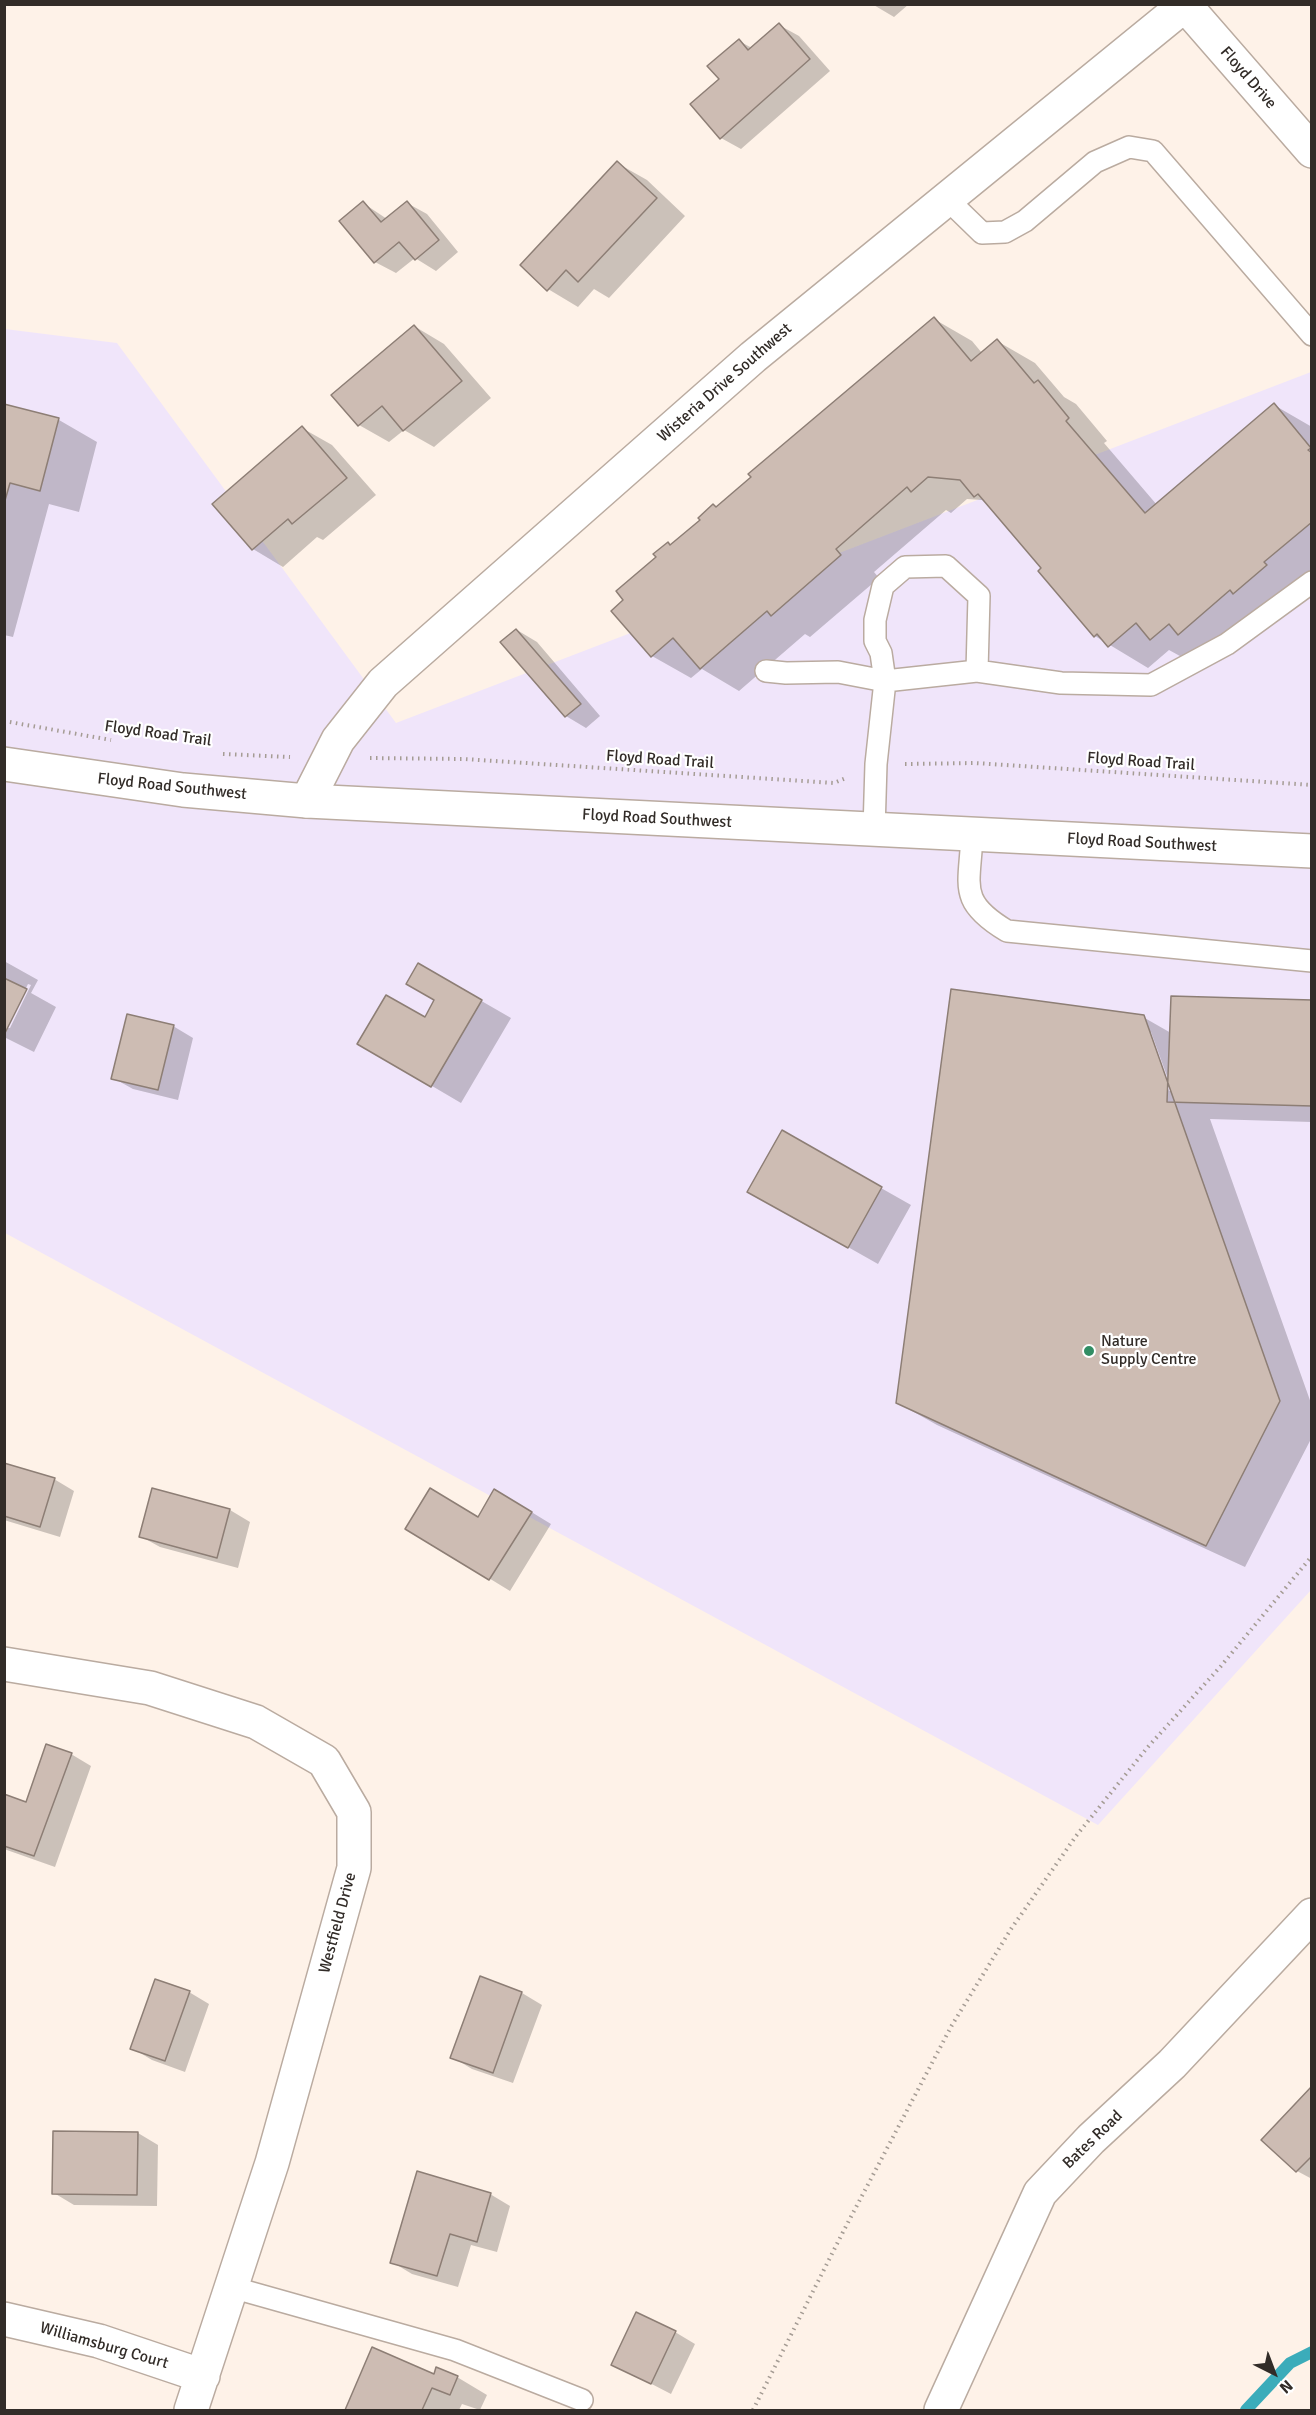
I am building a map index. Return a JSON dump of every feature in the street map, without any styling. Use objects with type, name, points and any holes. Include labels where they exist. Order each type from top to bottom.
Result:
[{"type":"street","name":"Floyd Drive","points":[[1185,5],[1311,151]]},
{"type":"street","name":"Wisteria Drive Southwest","points":[[308,801],[338,740],[383,683],[753,357],[1185,5]]},
{"type":"street","name":"Floyd Road Southwest","points":[[4,764],[183,790],[308,801],[1311,851]]},
{"type":"street","name":"Westfield Drive","points":[[4,1664],[150,1688],[256,1722],[324,1761],[354,1812],[354,1868],[272,2163],[191,2410]]},
{"type":"street","name":"Bates Road","points":[[941,2410],[1040,2193],[1091,2139],[1172,2064],[1311,1915]]},
{"type":"street","name":"Williamsburg Court","points":[[4,2319],[99,2341],[203,2376]]},
{"type":"lane","points":[[947,199],[982,233],[1005,232],[1025,221],[1095,162],[1128,147],[1153,151],[1311,335]]},
{"type":"lane","points":[[874,830],[876,764],[885,681],[881,653],[875,641],[875,620],[883,586],[905,567],[946,566],[979,596],[977,671]]},
{"type":"lane","points":[[766,671],[838,672],[885,681],[977,671],[1061,683],[1151,685],[1227,644],[1311,582]]},
{"type":"lane","points":[[972,835],[969,895],[976,908],[989,921],[1006,931],[1311,961]]},
{"type":"lane","points":[[231,2288],[455,2350],[582,2400]]},
{"type":"path","name":"Floyd Road Trail","points":[[4,721],[118,741]]},
{"type":"path","name":"Floyd Road Trail","points":[[222,754],[464,759],[834,783],[876,764],[975,763],[1311,785]]},
{"type":"path","points":[[753,2410],[844,2230],[952,2025],[1011,1929],[1076,1836],[1147,1748],[1221,1666],[1311,1556]]},
{"type":"shaded area","points":[[5,329],[117,343],[396,723],[1311,372],[1311,1590],[1098,1825],[5,1233]]},
{"type":"building","points":[[779,23],[810,59],[720,139],[690,104],[719,79],[707,66],[739,39],[748,50]]},
{"type":"building","points":[[617,161],[657,198],[578,282],[566,270],[547,291],[520,265]]},
{"type":"building","points":[[363,201],[381,222],[407,201],[439,240],[415,260],[399,242],[374,263],[339,221]]},
{"type":"building","points":[[934,317],[971,361],[997,339],[1034,383],[1038,380],[1069,418],[1066,421],[1145,513],[1274,403],[1311,448],[1308,450],[1312,453],[1312,522],[1264,562],[1267,565],[1233,594],[1230,590],[1178,635],[1169,624],[1150,640],[1136,623],[1108,647],[1097,634],[1094,637],[1038,571],[1041,568],[978,494],[974,497],[960,480],[928,477],[911,492],[907,487],[836,549],[841,555],[771,616],[767,611],[700,669],[673,638],[651,657],[611,611],[623,600],[616,591],[656,557],[653,554],[668,542],[670,545],[700,520],[698,518],[713,504],[716,507],[751,477],[748,474]]},
{"type":"building","points":[[414,325],[462,381],[403,431],[382,406],[358,426],[331,395]]},
{"type":"building","points":[[4,404],[59,418],[40,491],[10,483],[4,504]]},
{"type":"building","points":[[302,426],[347,478],[292,524],[288,519],[252,550],[212,504]]},
{"type":"building","points":[[516,629],[581,704],[565,717],[500,642]]},
{"type":"building","points":[[418,963],[482,1000],[431,1087],[357,1044],[386,995],[425,1017],[434,1000],[406,984]]},
{"type":"building","points":[[4,978],[27,989],[4,1035]]},
{"type":"building","points":[[951,989],[1144,1015],[1280,1401],[1206,1546],[896,1403]]},
{"type":"building","points":[[1171,996],[1312,1000],[1312,1106],[1167,1102]]},
{"type":"building","points":[[127,1014],[174,1025],[158,1090],[111,1079]]},
{"type":"building","points":[[782,1130],[882,1187],[848,1248],[747,1192]]},
{"type":"building","points":[[4,1463],[55,1478],[40,1527],[4,1516]]},
{"type":"building","points":[[152,1488],[230,1509],[217,1558],[139,1537]]},
{"type":"building","points":[[430,1488],[478,1517],[494,1489],[532,1512],[489,1580],[405,1529]]},
{"type":"building","points":[[46,1744],[72,1753],[34,1856],[4,1846],[4,1794],[26,1802]]},
{"type":"building","points":[[480,1976],[522,1992],[493,2073],[450,2058]]},
{"type":"building","points":[[155,1979],[190,1991],[165,2061],[130,2049]]},
{"type":"building","points":[[1312,2086],[1312,2156],[1296,2172],[1261,2140]]},
{"type":"building","points":[[53,2131],[138,2132],[137,2195],[52,2194]]},
{"type":"building","points":[[417,2171],[491,2193],[477,2242],[450,2234],[437,2276],[390,2263]]},
{"type":"building","points":[[636,2312],[676,2331],[651,2384],[611,2365]]},
{"type":"building","points":[[372,2347],[434,2374],[436,2367],[458,2376],[450,2395],[432,2388],[422,2410],[345,2410]]},
{"type":"waterway","points":[[1246,2410],[1290,2363],[1312,2352]]},
{"type":"place","name":"Nature Supply Centre","points":[[1089,1351]]}]
